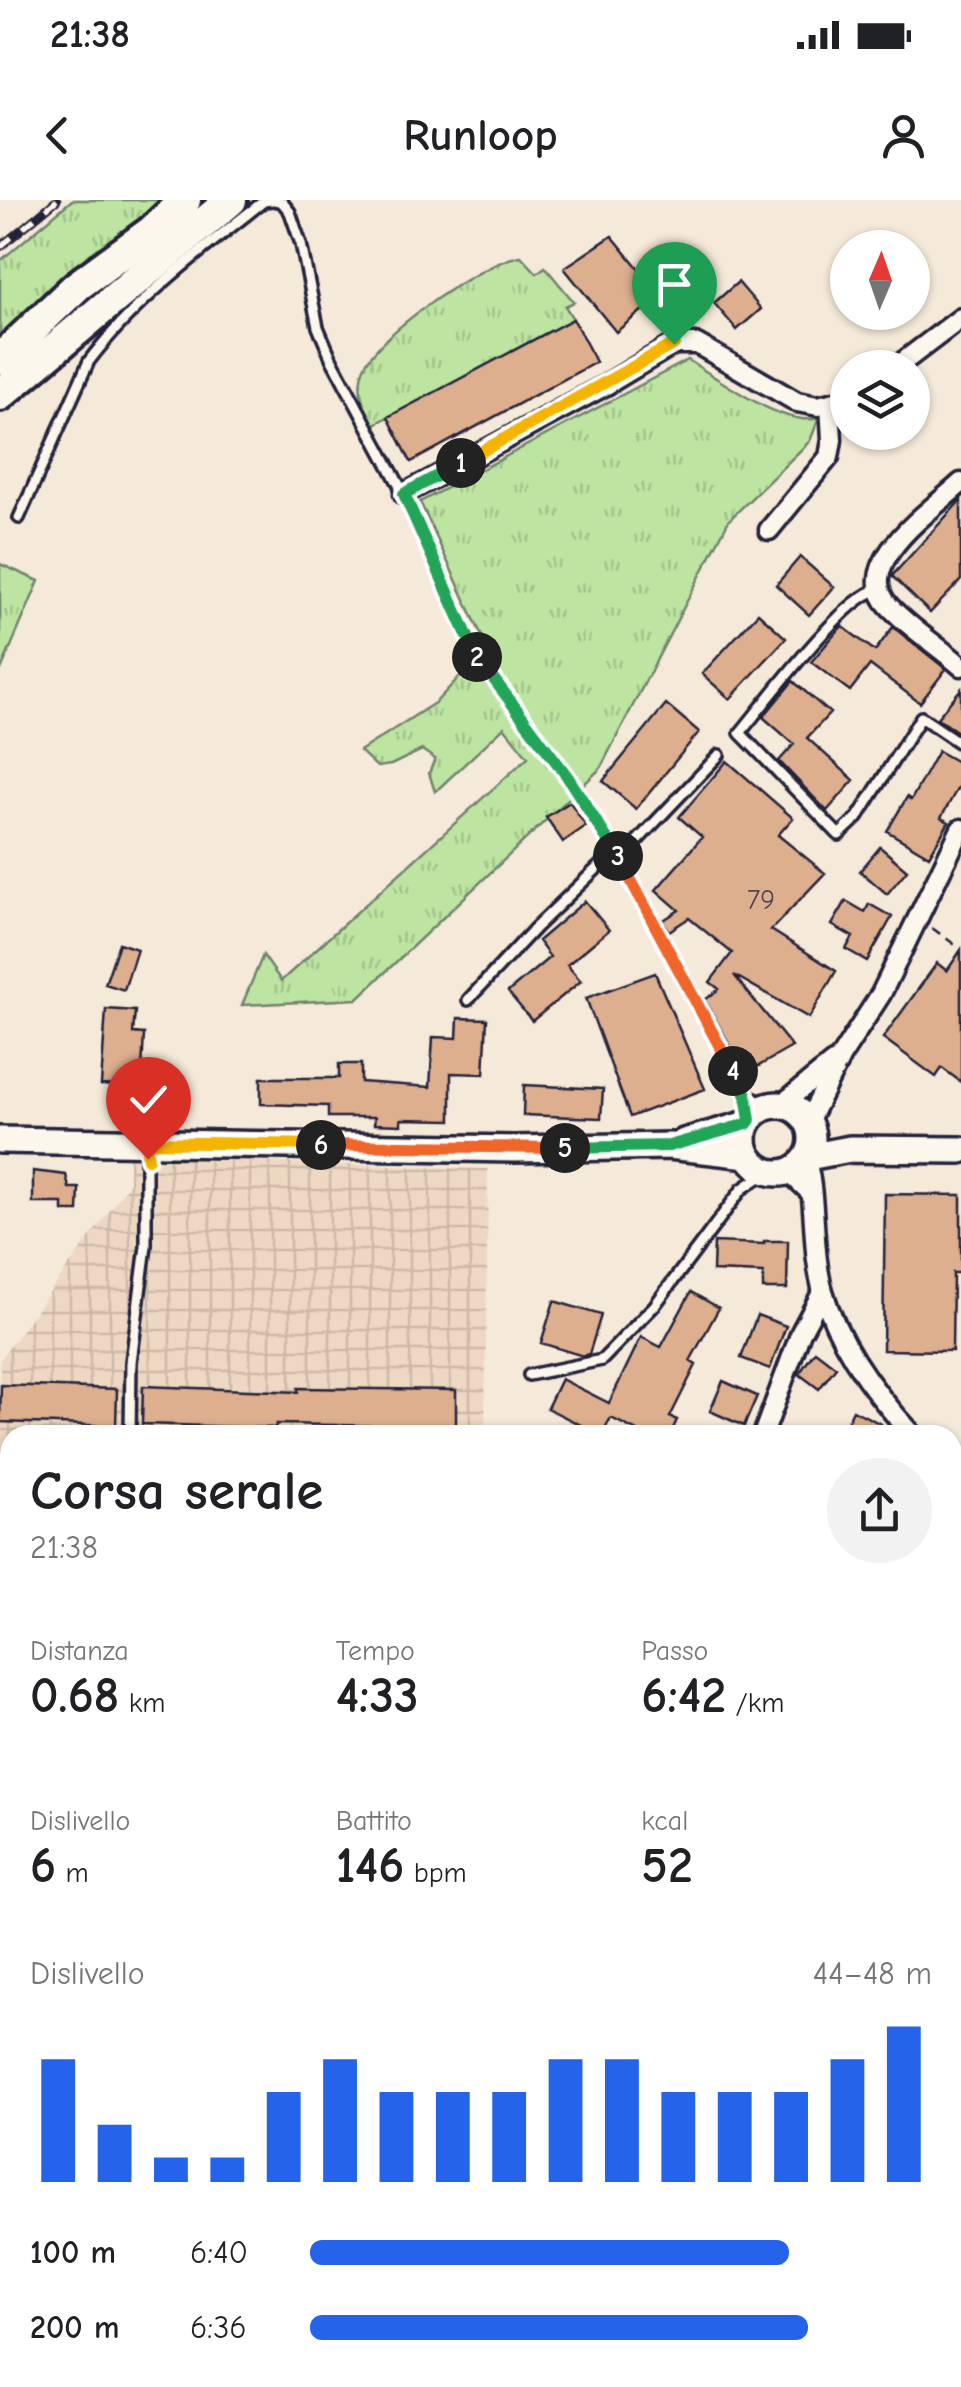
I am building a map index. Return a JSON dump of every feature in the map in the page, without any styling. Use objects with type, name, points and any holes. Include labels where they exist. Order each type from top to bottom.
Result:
[{"type":"main road","points":[[0,359],[77,286],[152,231],[186,200]]},
{"type":"main road","points":[[0,395],[231,200]]},
{"type":"street","points":[[919,350],[961,318]]},
{"type":"street","points":[[404,494],[558,412],[674,344],[697,344],[798,402],[810,406],[830,403]]},
{"type":"street","points":[[769,530],[829,458],[830,450]]},
{"type":"street","points":[[961,483],[888,552],[877,576],[877,590],[889,606],[961,666]]},
{"type":"street","points":[[786,1154],[841,1056],[864,1024],[961,829]]},
{"type":"street","points":[[669,1146],[758,1110],[841,1056]]},
{"type":"street","points":[[758,1110],[744,1143],[786,1154],[809,1191],[823,1290],[836,1323],[878,1397],[904,1425]]},
{"type":"street","points":[[758,1110],[797,1110],[786,1154]]},
{"type":"street","points":[[0,1140],[514,1150],[669,1146],[786,1154],[850,1149],[961,1150]]},
{"type":"street","points":[[767,1425],[800,1332],[823,1290]]},
{"type":"lane","points":[[19,518],[89,361],[104,342],[133,312],[264,201],[282,202],[290,212],[301,244],[318,326],[332,360],[404,494],[478,661],[567,776],[617,855],[758,1110]]},
{"type":"lane","points":[[877,590],[864,593],[842,614],[740,733],[838,836],[858,817],[921,717],[961,744]]},
{"type":"lane","points":[[468,1000],[536,926],[617,855],[720,754]]},
{"type":"lane","points":[[130,1425],[131,1362],[146,1246],[146,1142]]},
{"type":"lane","points":[[529,1375],[602,1360],[656,1305],[742,1189],[786,1154]]},
{"type":"lane","points":[[742,1189],[786,1154]]},
{"type":"path","points":[[919,919],[961,948]]},
{"type":"shaded area","points":[[129,1158],[488,1169],[485,1425],[0,1425],[0,1360],[129,1184]]},
{"type":"green space","points":[[72,200],[174,200],[0,344],[0,261]]},
{"type":"green space","points":[[521,256],[537,273],[545,267],[574,302],[565,306],[573,319],[373,425],[360,387],[362,373],[385,340],[457,285]]},
{"type":"green space","points":[[688,360],[770,409],[804,419],[819,418],[810,441],[729,520],[600,769],[357,999],[242,1005],[263,955],[281,981],[528,757],[504,727],[435,792],[429,773],[435,759],[422,750],[391,765],[377,767],[360,751],[436,702],[487,647],[420,502]]},
{"type":"green space","points":[[0,564],[39,581],[0,672]]},
{"type":"building","points":[[612,236],[645,276],[638,282],[654,301],[616,332],[564,268]]},
{"type":"building","points":[[738,282],[761,309],[737,330],[714,303]]},
{"type":"building","points":[[573,319],[596,362],[411,462],[388,417]]},
{"type":"building","points":[[961,500],[961,580],[930,613],[892,576]]},
{"type":"building","points":[[800,557],[834,587],[809,615],[776,585]]},
{"type":"building","points":[[758,613],[786,638],[730,699],[702,674]]},
{"type":"building","points":[[842,626],[875,651],[893,627],[946,669],[920,703],[870,665],[850,691],[811,662]]},
{"type":"building","points":[[793,681],[830,713],[807,738],[854,780],[827,811],[779,761],[794,744],[763,717]]},
{"type":"building","points":[[961,689],[961,734],[937,718]]},
{"type":"building","points":[[666,704],[699,732],[636,809],[603,781]]},
{"type":"building","points":[[938,751],[961,764],[961,782],[941,818],[949,822],[929,856],[887,831],[907,797],[911,800]]},
{"type":"building","points":[[727,761],[793,818],[778,835],[825,873],[771,930],[836,971],[809,1018],[734,975],[792,1047],[750,1071],[736,1057],[705,1000],[719,989],[710,982],[732,953],[689,918],[669,931],[662,921],[679,910],[656,890],[702,837],[679,817]]},
{"type":"building","points":[[570,802],[586,826],[563,842],[546,817]]},
{"type":"building","points":[[880,847],[907,870],[887,894],[860,871]]},
{"type":"building","points":[[585,901],[609,930],[567,965],[581,981],[532,1021],[508,992],[550,957],[538,941]]},
{"type":"building","points":[[846,901],[865,912],[869,904],[892,917],[867,961],[846,949],[853,937],[832,925]]},
{"type":"building","points":[[119,943],[137,949],[124,990],[105,984]]},
{"type":"building","points":[[961,950],[961,1082],[942,1068],[936,1077],[883,1038],[937,963],[947,971]]},
{"type":"building","points":[[655,973],[705,1089],[630,1117],[586,998]]},
{"type":"building","points":[[106,1009],[135,1011],[133,1033],[144,1034],[141,1087],[101,1085]]},
{"type":"building","points":[[458,1018],[487,1019],[484,1074],[451,1073],[451,1120],[401,1119],[401,1125],[374,1124],[375,1117],[328,1117],[328,1106],[261,1104],[261,1078],[339,1078],[339,1064],[361,1064],[361,1082],[430,1087],[433,1037],[457,1038]]},
{"type":"building","points":[[524,1085],[603,1089],[601,1118],[523,1115]]},
{"type":"building","points":[[33,1171],[66,1175],[69,1188],[79,1188],[78,1211],[63,1211],[63,1203],[33,1203]]},
{"type":"building","points":[[885,1194],[961,1195],[961,1273],[953,1273],[952,1351],[883,1350]]},
{"type":"building","points":[[788,1241],[787,1289],[763,1289],[763,1273],[713,1271],[714,1242]]},
{"type":"building","points":[[691,1292],[719,1308],[690,1361],[696,1365],[670,1417],[677,1420],[675,1425],[625,1425],[611,1418],[607,1425],[581,1425],[547,1408],[561,1379],[609,1403],[641,1337],[661,1347]]},
{"type":"building","points":[[554,1301],[601,1315],[589,1354],[583,1356],[541,1343]]},
{"type":"building","points":[[757,1315],[786,1326],[770,1369],[741,1358]]},
{"type":"building","points":[[815,1351],[836,1367],[819,1389],[799,1374]]},
{"type":"building","points":[[723,1381],[757,1396],[744,1425],[710,1411]]},
{"type":"building","points":[[1,1385],[117,1389],[116,1425],[0,1422]]},
{"type":"building","points":[[143,1386],[298,1392],[298,1388],[456,1390],[456,1425],[142,1424]]},
{"type":"building","points":[[853,1410],[881,1424],[880,1425],[846,1425]]},
{"type":"railway","points":[[0,247],[57,200]]},
{"type":"route","points":[[148,1159],[146,1142],[514,1150],[669,1146],[750,1120],[746,1094],[610,842],[567,776],[478,661],[404,494],[674,344]]}]
